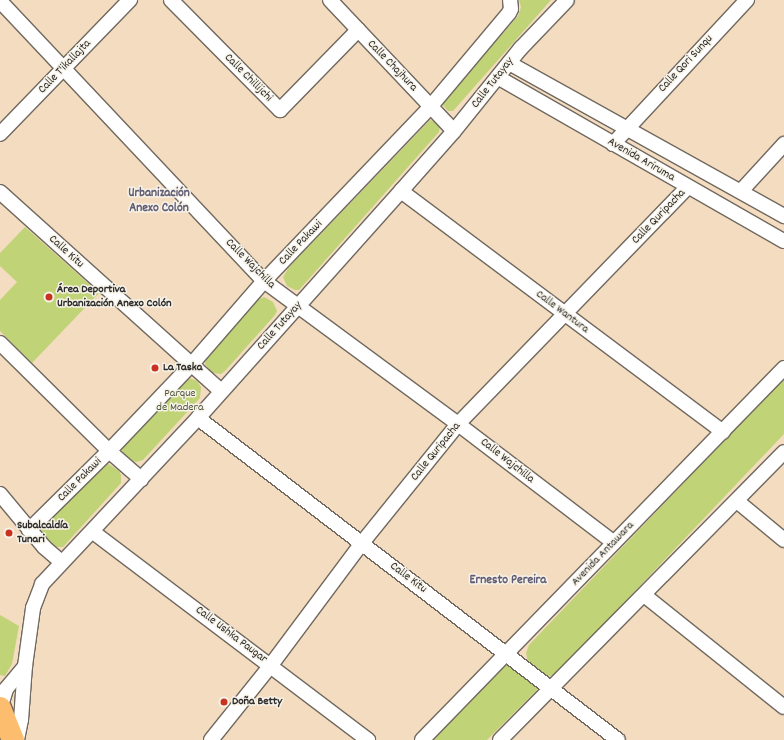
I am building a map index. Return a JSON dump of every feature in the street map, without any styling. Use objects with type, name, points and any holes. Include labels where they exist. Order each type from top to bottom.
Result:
[{"type":"highway","points":[[0,708],[13,740]]},
{"type":"street","name":"Calle T'ikallajta","points":[[0,134],[130,0]]},
{"type":"street","name":"Calle Chillijchi","points":[[171,0],[280,110],[358,30]]},
{"type":"street","name":"Calle Chajhura","points":[[330,0],[454,131]]},
{"type":"street","name":"Calle Pakawi","points":[[30,530],[109,451],[191,365],[264,281],[431,106],[509,13],[511,9],[510,0]]},
{"type":"street","name":"Calle Tutayay","points":[[17,740],[21,720],[25,666],[33,608],[42,584],[61,562],[92,532],[198,418],[402,191],[499,78],[509,63],[567,0]]},
{"type":"street","name":"Calle Qori Sunqu","points":[[613,144],[625,129],[746,0]]},
{"type":"street","name":"Calle Wajchilla","points":[[0,1],[264,281],[297,307],[458,424],[613,542]]},
{"type":"street","name":"Avenida Ariruma","points":[[509,63],[625,129],[741,191],[784,216]]},
{"type":"street","name":"Avenida Ariruma","points":[[499,78],[784,241]]},
{"type":"street","points":[[741,191],[784,144]]},
{"type":"street","name":"Calle Quripacha","points":[[211,740],[271,665],[362,544],[458,424],[688,187]]},
{"type":"street","name":"Calle Wantura","points":[[402,191],[564,315],[723,432]]},
{"type":"street","name":"Calle Kitu","points":[[0,192],[221,391]]},
{"type":"street","points":[[0,343],[109,451],[141,479]]},
{"type":"street","name":"Avenida Antawara","points":[[422,740],[613,542],[723,432],[784,368]]},
{"type":"street","name":"Calle Kitu","points":[[198,418],[507,653],[618,740]]},
{"type":"street","points":[[500,740],[784,452]]},
{"type":"street","points":[[0,494],[44,548],[61,562]]},
{"type":"street","points":[[737,501],[784,540]]},
{"type":"street","name":"Calle Ushka Paugar","points":[[92,532],[271,665],[368,740]]},
{"type":"street","points":[[644,595],[784,707]]},
{"type":"street","points":[[0,708],[6,689],[25,666]]},
{"type":"green space","points":[[519,0],[551,0],[453,111],[448,111],[443,105],[444,101],[518,16],[521,7]]},
{"type":"green space","points":[[430,120],[437,122],[440,126],[439,132],[299,290],[295,290],[287,286],[283,277],[289,267]]},
{"type":"green space","name":"Área Deportiva Urbanización Anexo Colón","points":[[25,227],[99,293],[32,363],[0,331],[0,300],[17,282],[0,266],[0,253]]},
{"type":"green space","name":"Parque de Madera","points":[[264,297],[273,302],[277,311],[275,315],[225,371],[221,374],[212,373],[205,364],[206,358],[259,299]]},
{"type":"green space","name":"Parque de Madera","points":[[189,378],[197,381],[201,387],[200,398],[143,460],[136,462],[131,460],[122,452],[123,445],[183,379]]},
{"type":"green space","points":[[784,378],[784,434],[560,670],[551,676],[545,675],[528,661],[526,653],[529,645]]},
{"type":"green space","points":[[107,463],[119,471],[121,475],[121,483],[63,547],[52,545],[42,535],[42,526]]},
{"type":"green space","points":[[0,615],[19,626],[12,664],[5,676],[0,675]]},
{"type":"green space","points":[[508,663],[539,686],[536,691],[487,740],[432,740]]},
{"type":"place","name":"Área Deportiva Urbanización Anexo Colón","points":[[49,297]]},
{"type":"place","name":"La Taska","points":[[155,368]]},
{"type":"place","name":"Subalcaldía Tunari","points":[[9,533]]},
{"type":"place","name":"Doña Betty","points":[[224,702]]},
{"type":"district","name":"Urbanización Anexo Colón","points":[[159,202]]},
{"type":"district","name":"Ernesto Pereira","points":[[508,581]]}]
